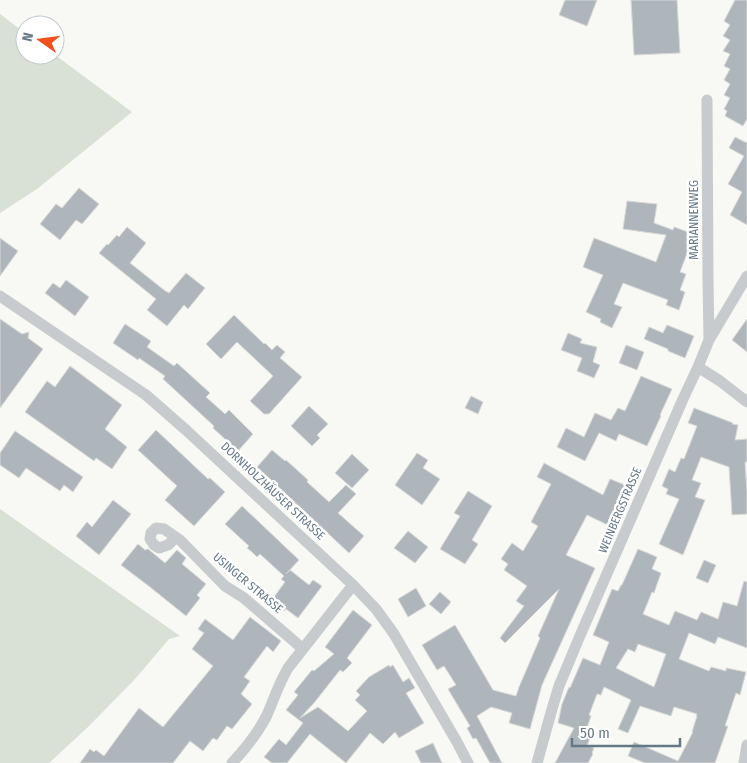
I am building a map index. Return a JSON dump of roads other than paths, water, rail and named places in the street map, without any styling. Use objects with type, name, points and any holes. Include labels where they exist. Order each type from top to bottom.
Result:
[{"type":"street","name":"MARIANNENWEG","points":[[707,100],[709,340]]},
{"type":"street","name":"WEINBERGSTRASSE","points":[[537,763],[552,709],[566,670],[682,399],[709,340],[747,276]]},
{"type":"street","name":"DORNHOLZHÄUSER STRASSE","points":[[0,296],[146,395],[194,436],[353,585],[376,609],[394,634],[468,763]]},
{"type":"street","points":[[698,367],[720,380],[747,402]]},
{"type":"street","name":"USINGER STRASSE","points":[[176,538],[225,586],[244,598],[303,649]]},
{"type":"street","points":[[232,763],[244,751],[256,734],[288,668],[353,585]]},
{"type":"street","points":[[744,763],[747,745]]}]
